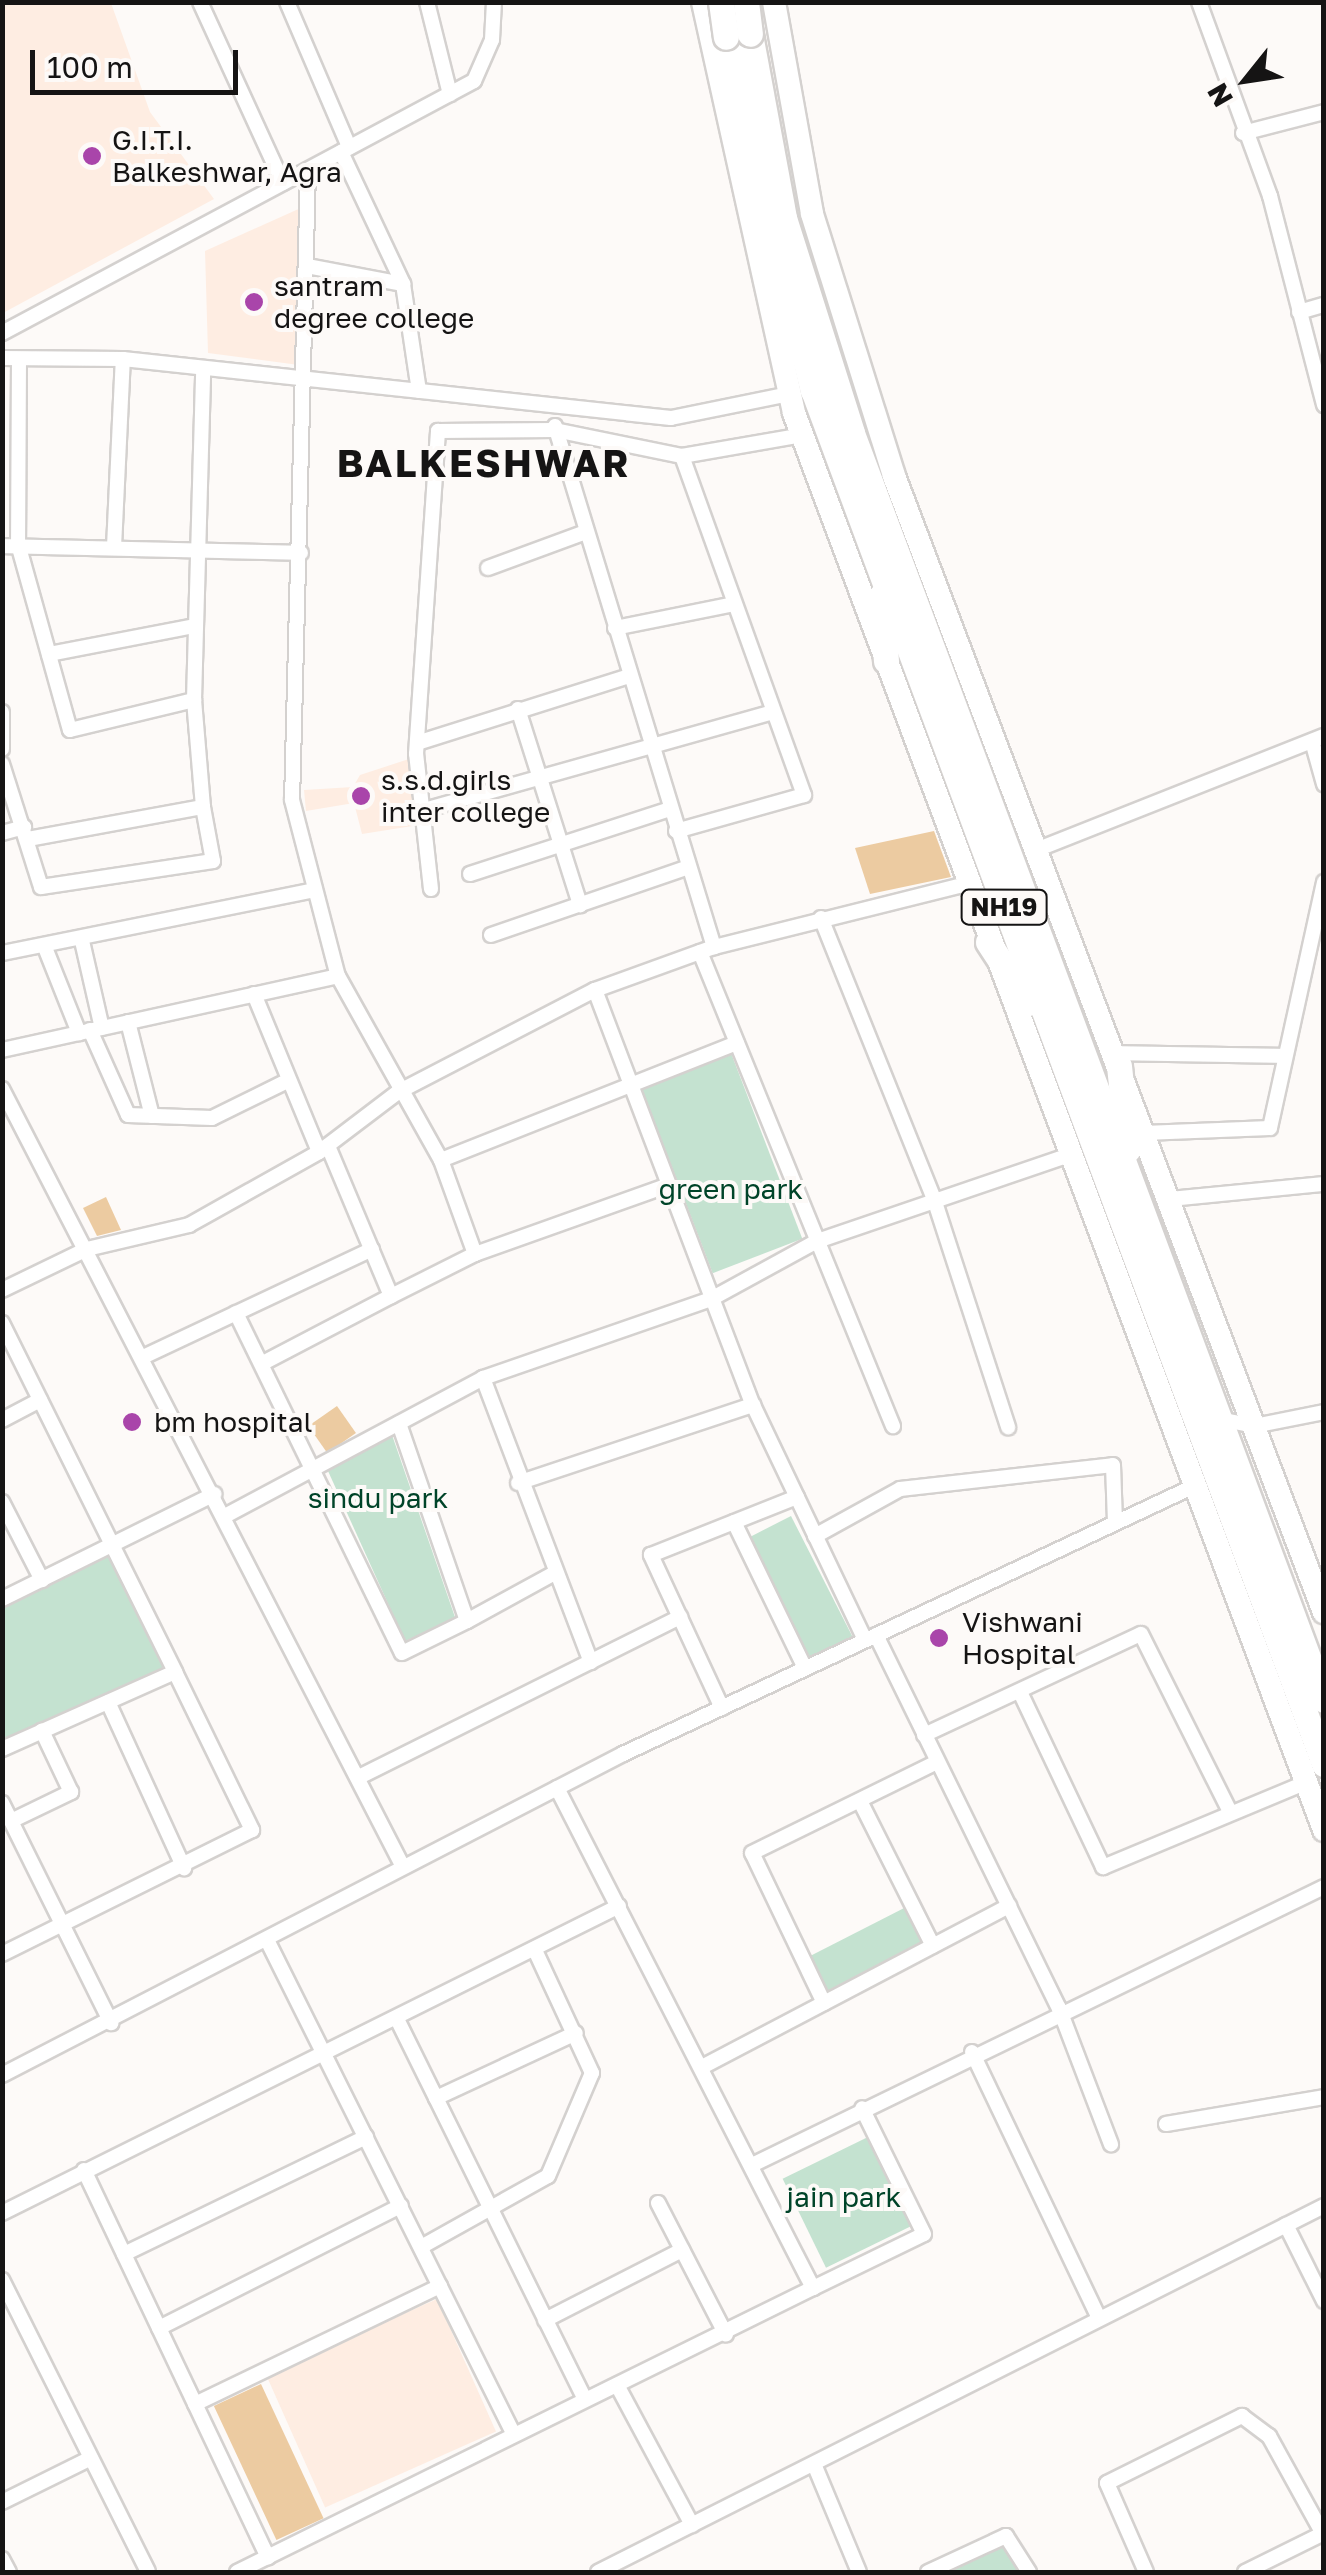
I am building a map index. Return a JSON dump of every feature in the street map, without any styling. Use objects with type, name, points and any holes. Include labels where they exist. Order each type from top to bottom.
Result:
[{"type":"highway","name":"NH19","points":[[746,2],[738,36],[813,390],[1324,1764]]},
{"type":"highway","name":"NH19","points":[[710,5],[738,36],[817,329],[1324,1700]]},
{"type":"highway","points":[[878,563],[886,661]]},
{"type":"highway","points":[[988,942],[1062,1058]]},
{"type":"highway","points":[[1116,1059],[1133,1192]]},
{"type":"main road","points":[[1324,1612],[894,476],[812,214],[774,3],[710,5],[789,394],[802,435],[1190,1488],[1324,1830]]},
{"type":"street","points":[[200,2],[284,183]]},
{"type":"street","points":[[287,2],[403,284],[419,391]]},
{"type":"street","points":[[427,2],[450,94]]},
{"type":"street","points":[[2,333],[450,94],[482,73],[494,2]]},
{"type":"street","points":[[1199,2],[1300,312],[1324,404]]},
{"type":"street","points":[[1244,133],[1324,112]]},
{"type":"street","points":[[308,170],[306,379],[292,800],[338,976],[398,1092],[441,1160],[475,1254]]},
{"type":"street","points":[[307,266],[403,284]]},
{"type":"street","points":[[1300,312],[1324,305]]},
{"type":"street","points":[[2,358],[123,359],[671,418],[789,394]]},
{"type":"street","points":[[19,359],[10,545],[70,730],[194,700]]},
{"type":"street","points":[[114,548],[123,359]]},
{"type":"street","points":[[2,764],[41,886],[213,861],[194,700],[203,368]]},
{"type":"street","points":[[554,406],[556,430],[737,1043],[892,1426]]},
{"type":"street","points":[[431,889],[416,812],[434,436],[449,424],[556,430],[682,456],[802,435]]},
{"type":"street","points":[[676,831],[802,800],[682,456]]},
{"type":"street","points":[[488,568],[586,532]]},
{"type":"street","points":[[10,545],[301,554]]},
{"type":"street","points":[[615,628],[734,604]]},
{"type":"street","points":[[48,654],[195,626]]},
{"type":"street","points":[[417,743],[630,676]]},
{"type":"street","points":[[518,709],[580,905]]},
{"type":"street","points":[[2,712],[2,748]]},
{"type":"street","points":[[416,812],[649,741],[772,712]]},
{"type":"street","points":[[1036,850],[1318,738],[1324,784]]},
{"type":"street","points":[[2,834],[204,806]]},
{"type":"street","points":[[470,874],[670,809]]},
{"type":"street","points":[[491,936],[688,868]]},
{"type":"street","points":[[1144,1132],[1269,1130],[1324,882]]},
{"type":"street","points":[[2,1290],[87,1249],[189,1225],[324,1149],[398,1092],[595,990],[707,949],[966,884]]},
{"type":"street","points":[[2,953],[82,940],[315,890]]},
{"type":"street","points":[[821,918],[934,1202],[1008,1427]]},
{"type":"street","points":[[82,940],[90,1030]]},
{"type":"street","points":[[44,945],[90,1030],[116,1104],[152,1116],[222,1116],[283,1083]]},
{"type":"street","points":[[2,1050],[338,976]]},
{"type":"street","points":[[595,990],[666,1186],[753,1405],[815,1536],[924,1735],[1059,2008],[1111,2144]]},
{"type":"street","points":[[254,994],[283,1083],[324,1149],[391,1296]]},
{"type":"street","points":[[128,1022],[152,1116]]},
{"type":"street","points":[[441,1160],[737,1043]]},
{"type":"street","points":[[1116,1059],[1283,1056]]},
{"type":"street","points":[[2,1089],[360,1777],[403,1867]]},
{"type":"street","points":[[225,1516],[482,1378],[711,1299],[817,1241],[1068,1156]]},
{"type":"street","points":[[1170,1199],[1324,1184]]},
{"type":"street","points":[[262,1363],[475,1254],[666,1186]]},
{"type":"street","points":[[143,1357],[372,1250]]},
{"type":"street","points":[[236,1313],[316,1467],[398,1650],[467,1621],[551,1575]]},
{"type":"street","points":[[2,1323],[252,1830],[184,1868],[2,1954]]},
{"type":"street","points":[[482,1378],[551,1575],[591,1662]]},
{"type":"street","points":[[2,1420],[40,1400]]},
{"type":"street","points":[[518,1483],[753,1405]]},
{"type":"street","points":[[1219,1419],[1254,1426],[1324,1412]]},
{"type":"street","points":[[399,1423],[467,1621]]},
{"type":"street","points":[[815,1536],[892,1492],[1114,1465],[1115,1522]]},
{"type":"street","points":[[2,2075],[268,1942],[557,1788],[1190,1488]]},
{"type":"street","points":[[2,1599],[214,1494]]},
{"type":"street","points":[[722,1708],[651,1555],[797,1497]]},
{"type":"street","points":[[4,1507],[42,1580]]},
{"type":"street","points":[[734,1522],[806,1668]]},
{"type":"street","points":[[360,1777],[680,1617]]},
{"type":"street","points":[[924,1735],[1147,1636],[1228,1810]]},
{"type":"street","points":[[2,1748],[175,1672]]},
{"type":"street","points":[[1020,1692],[1103,1866],[1228,1810],[1304,1782]]},
{"type":"street","points":[[108,1702],[184,1868]]},
{"type":"street","points":[[11,1821],[71,1792],[42,1731]]},
{"type":"street","points":[[824,2003],[752,1853],[937,1762]]},
{"type":"street","points":[[557,1788],[813,2288]]},
{"type":"street","points":[[860,1801],[933,1946]]},
{"type":"street","points":[[2,1803],[111,2023]]},
{"type":"street","points":[[752,2165],[1059,2008],[1324,1887]]},
{"type":"street","points":[[2,2213],[398,2021],[618,1906]]},
{"type":"street","points":[[702,2067],[1009,1906]]},
{"type":"street","points":[[268,1942],[513,2433]]},
{"type":"street","points":[[421,2247],[550,2173],[592,2073],[536,1950]]},
{"type":"street","points":[[398,2021],[584,2398]]},
{"type":"street","points":[[436,2098],[576,2033]]},
{"type":"street","points":[[972,2052],[1099,2318]]},
{"type":"street","points":[[1166,2124],[1324,2097]]},
{"type":"street","points":[[236,2572],[584,2398],[726,2335],[924,2234],[862,2108]]},
{"type":"street","points":[[124,2254],[366,2137]]},
{"type":"street","points":[[84,2170],[268,2557]]},
{"type":"street","points":[[658,2204],[726,2335]]},
{"type":"street","points":[[159,2328],[401,2206]]},
{"type":"street","points":[[598,2572],[1324,2206]]},
{"type":"street","points":[[1286,2225],[1324,2301]]},
{"type":"street","points":[[546,2320],[682,2250]]},
{"type":"street","points":[[2,2280],[148,2572]]},
{"type":"street","points":[[195,2404],[440,2286]]},
{"type":"street","points":[[617,2384],[692,2525]]},
{"type":"street","points":[[1146,2572],[1107,2483],[1242,2416],[1269,2436],[1323,2534],[1245,2572]]},
{"type":"street","points":[[2,2502],[91,2458]]},
{"type":"street","points":[[814,2464],[859,2572]]},
{"type":"street","points":[[928,2572],[1006,2536],[1030,2572]]},
{"type":"street","points":[[2,2558],[9,2572]]},
{"type":"shaded area","name":"G.I.T.I. Balkeshwar, Agra","points":[[3,2],[111,3],[150,112],[214,199],[3,313]]},
{"type":"shaded area","name":"santram degree college","points":[[303,207],[299,365],[208,353],[205,251]]},
{"type":"shaded area","name":"s.s.d.girls inter college","points":[[415,757],[419,825],[362,834],[354,803],[306,811],[304,790],[353,787],[360,775]]},
{"type":"shaded area","points":[[437,2299],[496,2431],[325,2508],[266,2375]]},
{"type":"green space","name":"green park","points":[[731,1053],[802,1239],[713,1273],[641,1087]]},
{"type":"green space","name":"sindu park","points":[[392,1435],[456,1620],[405,1641],[328,1471]]},
{"type":"green space","points":[[791,1516],[852,1636],[807,1659],[746,1539]]},
{"type":"green space","points":[[108,1554],[167,1671],[3,1742],[3,1606]]},
{"type":"green space","points":[[912,1904],[933,1946],[825,2001],[803,1959]]},
{"type":"green space","name":"jain park","points":[[868,2137],[911,2226],[826,2268],[783,2179]]},
{"type":"green space","points":[[1010,2541],[1024,2572],[938,2572]]},
{"type":"building","points":[[934,831],[951,877],[870,894],[855,848]]},
{"type":"building","points":[[106,1197],[121,1230],[97,1236],[83,1208]]},
{"type":"building","points":[[337,1406],[356,1433],[327,1453],[308,1426]]},
{"type":"building","points":[[261,2384],[324,2518],[276,2540],[214,2406]]},
{"type":"place","name":"G.I.T.I. Balkeshwar, Agra","points":[[92,156]]},
{"type":"place","name":"santram degree college","points":[[254,302]]},
{"type":"place","name":"s.s.d.girls inter college","points":[[361,796]]},
{"type":"place","name":"bm hospital","points":[[132,1422]]},
{"type":"place","name":"Vishwani Hospital","points":[[939,1638]]},
{"type":"district","name":"BALKESHWAR","points":[[484,463]]}]
